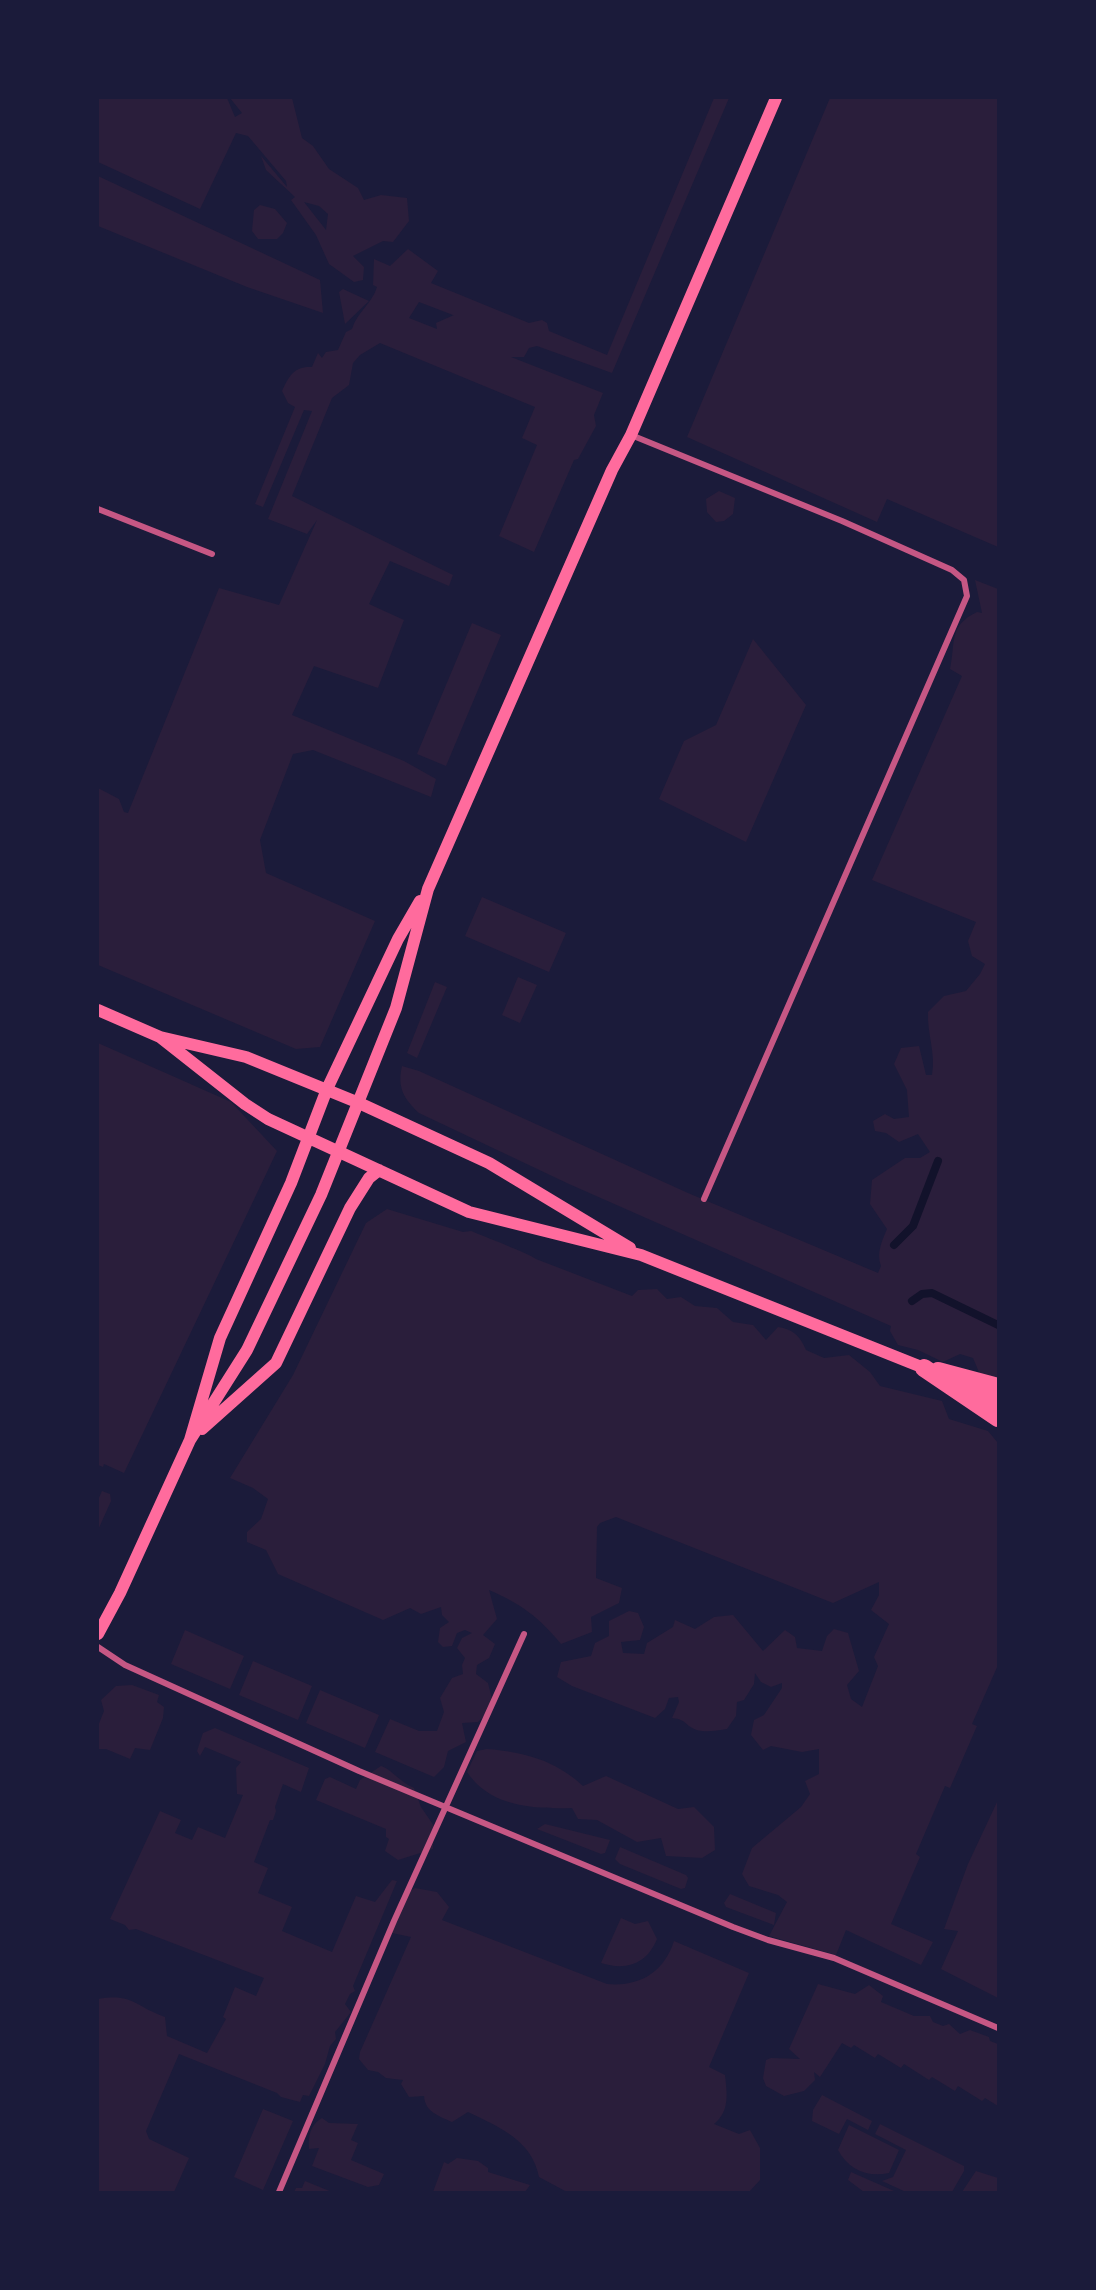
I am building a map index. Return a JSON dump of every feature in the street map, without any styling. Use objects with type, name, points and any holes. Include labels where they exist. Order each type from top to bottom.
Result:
[{"type":"highway","points":[[924,1368],[999,1387]]},
{"type":"highway","points":[[924,1368],[999,1401]]},
{"type":"highway","points":[[924,1368],[999,1418]]},
{"type":"main road","points":[[98,1634],[120,1593],[190,1440],[220,1338],[291,1183],[327,1089],[398,939],[428,889],[612,470],[631,435],[776,98]]},
{"type":"main road","points":[[190,1440],[248,1350],[338,1152],[396,1008],[428,889]]},
{"type":"main road","points":[[98,1010],[160,1037],[246,1058],[359,1102],[489,1163],[641,1255]]},
{"type":"main road","points":[[160,1037],[245,1104],[308,1138],[469,1212],[641,1255],[924,1368]]},
{"type":"main road","points":[[190,1440],[276,1363],[350,1208],[369,1178],[379,1170]]},
{"type":"street","points":[[631,435],[842,521],[952,570],[964,580],[967,596],[704,1199]]},
{"type":"street","points":[[98,509],[212,554]]},
{"type":"street","points":[[279,2193],[394,1921],[524,1634]]},
{"type":"street","points":[[98,1647],[125,1665],[446,1808],[734,1927],[768,1940],[834,1958],[999,2028]]},
{"type":"shaded area","points":[[98,98],[227,98],[235,117],[242,113],[230,98],[292,98],[302,138],[313,146],[329,169],[358,188],[364,200],[381,195],[407,198],[409,221],[393,242],[383,241],[353,256],[364,267],[363,280],[354,282],[329,264],[316,235],[291,200],[295,197],[266,170],[261,156],[287,187],[286,181],[248,136],[236,133],[200,209],[98,162]],"holes":[[[304,202],[319,206],[328,214],[326,230]]]},
{"type":"shaded area","points":[[714,98],[729,98],[612,373],[537,346],[529,348],[524,357],[511,357],[603,393],[594,415],[596,426],[578,459],[574,460],[534,552],[499,536],[537,445],[522,438],[535,407],[380,343],[360,355],[353,363],[349,385],[332,398],[292,496],[453,575],[449,586],[390,561],[369,604],[404,620],[378,688],[314,666],[292,715],[404,761],[436,779],[431,797],[313,750],[293,754],[260,840],[266,873],[375,921],[320,1047],[296,1049],[98,965],[98,788],[119,799],[124,812],[128,813],[219,588],[279,605],[317,520],[307,534],[268,519],[312,411],[304,410],[263,507],[255,504],[295,407],[288,403],[282,391],[296,370],[312,367],[318,353],[322,358],[326,352],[338,350],[346,332],[352,329],[375,293],[377,287],[373,285],[374,259],[390,266],[408,249],[438,271],[431,283],[529,323],[542,320],[547,323],[549,331],[607,355]],"holes":[[[419,302],[454,315],[436,323],[437,329],[409,318]]]},
{"type":"shaded area","points":[[830,98],[998,98],[998,547],[887,499],[877,522],[687,437]]},
{"type":"shaded area","points":[[98,176],[320,280],[323,313],[247,287],[98,226]]},
{"type":"shaded area","points":[[260,205],[275,209],[287,223],[283,233],[277,239],[258,239],[252,231],[254,210]]},
{"type":"shaded area","points":[[343,289],[369,301],[345,324],[339,292]]},
{"type":"shaded area","points":[[719,491],[735,498],[733,514],[724,521],[716,522],[707,512],[706,499]]},
{"type":"shaded area","points":[[975,580],[998,589],[998,1383],[981,1377],[973,1358],[960,1354],[943,1362],[918,1350],[898,1345],[890,1331],[891,1326],[569,1184],[419,1113],[406,1098],[400,1081],[402,1066],[419,1071],[688,1193],[878,1273],[881,1266],[880,1247],[887,1229],[870,1204],[872,1180],[905,1158],[920,1158],[930,1152],[918,1134],[899,1142],[886,1133],[875,1131],[873,1121],[885,1114],[894,1119],[909,1117],[907,1090],[894,1064],[901,1048],[919,1046],[926,1075],[932,1075],[933,1059],[928,1012],[944,996],[966,991],[985,964],[972,956],[968,941],[976,922],[872,880],[962,676],[950,669],[957,629],[968,617],[977,612],[982,613]]},
{"type":"shaded area","points":[[472,623],[501,635],[446,766],[417,754]]},
{"type":"shaded area","points":[[753,639],[806,705],[746,842],[659,799],[684,741],[716,725]]},
{"type":"shaded area","points":[[482,897],[566,933],[549,972],[465,936]]},
{"type":"shaded area","points":[[518,977],[537,985],[520,1023],[502,1015]]},
{"type":"shaded area","points":[[435,982],[447,987],[417,1058],[407,1053]]},
{"type":"shaded area","points":[[98,1043],[231,1102],[277,1151],[124,1473],[104,1464],[103,1467],[98,1465]]},
{"type":"shaded area","points":[[387,1209],[463,1232],[471,1231],[632,1296],[638,1290],[657,1289],[667,1299],[681,1297],[695,1306],[717,1308],[733,1322],[753,1325],[766,1340],[778,1327],[788,1329],[798,1337],[806,1350],[824,1358],[849,1355],[870,1372],[880,1386],[942,1401],[949,1419],[988,1431],[998,1443],[998,1665],[972,1724],[977,1726],[950,1788],[945,1786],[916,1854],[920,1857],[891,1924],[933,1942],[921,1965],[846,1930],[836,1955],[769,1936],[787,1902],[778,1895],[749,1886],[742,1874],[752,1848],[801,1807],[810,1794],[805,1781],[819,1774],[819,1749],[802,1752],[771,1746],[763,1750],[751,1735],[754,1720],[764,1715],[782,1688],[782,1683],[771,1687],[761,1682],[755,1673],[754,1684],[744,1700],[737,1702],[736,1716],[727,1729],[707,1731],[693,1729],[681,1720],[672,1718],[679,1702],[678,1697],[669,1698],[665,1709],[655,1718],[572,1686],[557,1677],[561,1662],[591,1656],[595,1643],[609,1636],[609,1621],[629,1611],[638,1613],[644,1627],[640,1640],[621,1642],[623,1653],[644,1654],[647,1643],[673,1627],[675,1620],[695,1629],[714,1617],[733,1615],[763,1651],[785,1630],[795,1637],[797,1648],[822,1651],[827,1636],[834,1629],[848,1633],[859,1671],[847,1685],[851,1699],[862,1707],[878,1666],[874,1657],[889,1624],[871,1610],[879,1595],[879,1582],[833,1603],[616,1517],[600,1523],[597,1527],[596,1578],[622,1588],[619,1603],[591,1617],[592,1632],[561,1644],[529,1612],[489,1590],[497,1619],[483,1635],[495,1644],[489,1658],[477,1665],[476,1674],[488,1683],[494,1707],[478,1722],[462,1723],[466,1742],[448,1751],[444,1767],[434,1777],[375,1752],[390,1719],[419,1731],[437,1731],[444,1712],[440,1698],[452,1678],[463,1674],[462,1665],[465,1658],[457,1648],[462,1638],[472,1633],[465,1630],[457,1633],[452,1646],[443,1647],[438,1642],[440,1628],[449,1622],[442,1615],[441,1607],[421,1614],[410,1608],[383,1620],[278,1574],[266,1550],[247,1542],[247,1532],[261,1519],[268,1499],[253,1488],[230,1478],[293,1375],[366,1223]]},
{"type":"shaded area","points":[[102,1491],[110,1494],[111,1501],[98,1530],[98,1500]]},
{"type":"shaded area","points":[[185,1630],[244,1656],[230,1689],[171,1664]]},
{"type":"shaded area","points":[[253,1661],[312,1686],[298,1720],[239,1695]]},
{"type":"shaded area","points":[[132,1685],[159,1695],[157,1702],[164,1707],[163,1718],[150,1750],[135,1748],[130,1759],[106,1749],[98,1749],[98,1726],[104,1711],[101,1700],[116,1686]]},
{"type":"shaded area","points":[[320,1690],[379,1715],[365,1748],[306,1723]]},
{"type":"shaded area","points":[[215,1728],[309,1768],[301,1792],[283,1784],[273,1820],[270,1820],[254,1862],[268,1868],[258,1893],[292,1907],[282,1931],[332,1952],[356,1896],[375,1902],[392,1880],[397,1881],[353,1986],[355,1991],[350,1994],[345,2004],[351,2012],[335,2032],[336,2039],[330,2046],[325,2064],[309,2096],[303,2095],[300,2102],[281,2097],[277,2093],[179,2054],[146,2131],[149,2139],[189,2158],[174,2192],[98,2192],[98,1999],[126,1999],[165,2017],[167,2036],[207,2053],[226,2019],[223,2017],[235,1987],[256,1996],[264,1978],[136,1929],[129,1930],[125,1925],[110,1919],[160,1811],[181,1820],[175,1833],[192,1840],[198,1827],[225,1838],[243,1795],[237,1794],[236,1768],[241,1762],[205,1747],[200,1756],[197,1751],[203,1733]]},
{"type":"shaded area","points":[[487,1749],[514,1752],[538,1759],[561,1770],[583,1786],[606,1776],[678,1809],[694,1807],[714,1827],[715,1850],[702,1858],[666,1856],[661,1838],[637,1842],[597,1820],[578,1819],[572,1808],[543,1808],[514,1804],[500,1799],[477,1784],[467,1772],[477,1751]]},
{"type":"shaded area","points":[[381,1766],[414,1788],[421,1807],[434,1826],[433,1849],[398,1860],[385,1851],[389,1839],[386,1837],[386,1829],[316,1800],[325,1779],[330,1777],[356,1789],[360,1780]]},
{"type":"shaded area","points":[[998,1800],[998,1998],[941,1969],[958,1931],[944,1929],[968,1864]]},
{"type":"shaded area","points":[[545,1824],[610,1840],[605,1853],[601,1854],[537,1829]]},
{"type":"shaded area","points":[[620,1847],[686,1875],[688,1878],[685,1888],[681,1889],[620,1864],[615,1859]]},
{"type":"shaded area","points":[[415,1888],[437,1892],[449,1907],[442,1920],[607,1984],[630,1983],[649,1975],[664,1961],[674,1941],[749,1973],[709,2067],[725,2075],[725,2108],[714,2124],[739,2134],[750,2130],[760,2148],[760,2180],[749,2192],[567,2192],[539,2177],[529,2153],[522,2144],[502,2129],[468,2112],[452,2122],[430,2110],[424,2096],[409,2097],[401,2084],[403,2080],[386,2078],[378,2072],[368,2070],[359,2059],[360,2052],[411,1937],[392,1933],[395,1912],[399,1901]]},
{"type":"shaded area","points":[[730,1894],[776,1913],[774,1925],[726,1907],[724,1903]]},
{"type":"shaded area","points":[[621,1918],[635,1924],[648,1921],[657,1939],[653,1948],[641,1960],[627,1966],[601,1963]]},
{"type":"shaded area","points":[[818,1984],[855,1994],[869,1985],[883,1996],[881,2002],[914,2016],[930,2016],[933,2022],[943,2026],[949,2024],[960,2034],[970,2030],[989,2037],[990,2041],[998,2044],[998,2106],[985,2098],[982,2101],[958,2086],[955,2091],[932,2077],[929,2080],[904,2064],[901,2068],[878,2054],[875,2058],[854,2045],[851,2048],[842,2043],[820,2077],[814,2072],[815,2080],[804,2091],[784,2096],[766,2086],[763,2078],[766,2060],[771,2058],[800,2059],[789,2049]]},
{"type":"shaded area","points":[[822,2095],[872,2121],[868,2130],[847,2119],[839,2134],[812,2121],[813,2110]]},
{"type":"shaded area","points":[[263,2109],[293,2121],[263,2190],[234,2177]]},
{"type":"shaded area","points":[[322,2118],[329,2123],[358,2124],[351,2140],[358,2143],[351,2160],[384,2174],[379,2185],[368,2187],[312,2166],[319,2148],[309,2149],[310,2135],[312,2127]]},
{"type":"shaded area","points":[[880,2124],[964,2166],[964,2171],[952,2192],[906,2192],[882,2181],[893,2177],[906,2150],[875,2134]]},
{"type":"shaded area","points":[[849,2125],[899,2150],[889,2173],[873,2174],[859,2171],[842,2157],[838,2150]]},
{"type":"shaded area","points":[[457,2158],[478,2161],[488,2168],[488,2172],[530,2185],[525,2192],[433,2192],[444,2162],[448,2164]]},
{"type":"shaded area","points":[[976,2171],[998,2178],[998,2192],[962,2192]]},
{"type":"shaded area","points":[[851,2172],[894,2191],[864,2192],[848,2180]]},
{"type":"shaded area","points":[[305,2181],[332,2192],[294,2192],[296,2188],[302,2188]]},
{"type":"waterway","points":[[894,1245],[913,1226],[938,1161]]},
{"type":"waterway","points":[[912,1301],[922,1294],[932,1293],[998,1325]]}]
